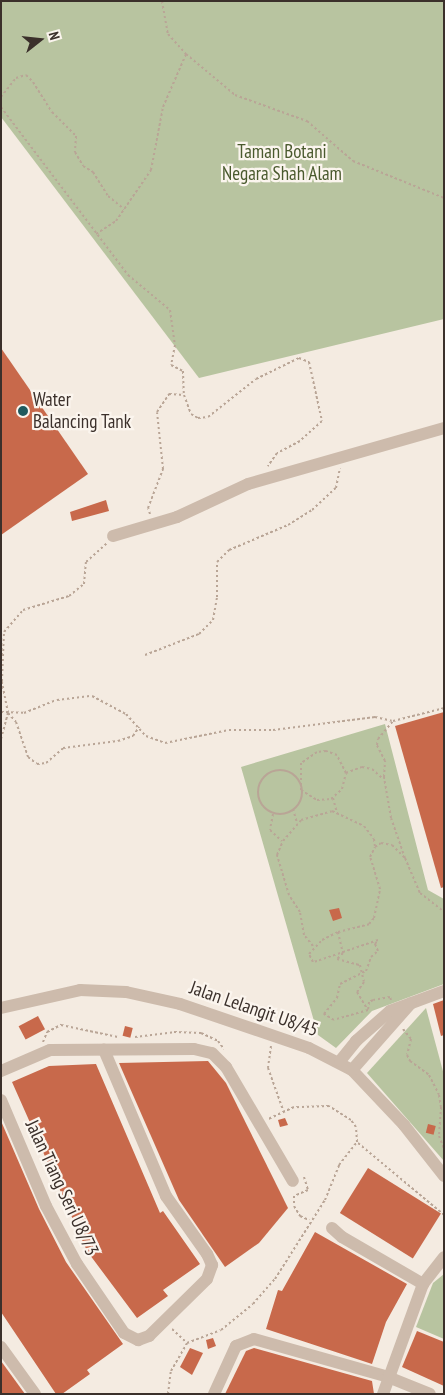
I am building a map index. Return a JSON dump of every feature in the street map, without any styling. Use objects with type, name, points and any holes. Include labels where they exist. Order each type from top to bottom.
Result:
[{"type":"street","points":[[113,536],[177,517],[248,484],[444,428]]},
{"type":"street","name":"Jalan Lelangit U8/45","points":[[1,1008],[80,990],[126,992],[180,1004],[276,1035],[340,1061],[352,1070],[404,1125],[444,1176]]},
{"type":"street","points":[[340,1061],[360,1037],[411,1003],[444,991]]},
{"type":"street","points":[[352,1070],[398,1012]]},
{"type":"street","points":[[1,1071],[43,1052],[194,1049],[212,1054],[226,1067],[258,1125],[293,1181]]},
{"type":"street","name":"Jalan Tiang Seri U8/73","points":[[1,1100],[67,1249],[124,1333],[133,1339],[143,1339],[165,1323],[207,1278],[212,1265],[207,1254],[166,1196],[104,1050]]},
{"type":"street","points":[[332,1228],[342,1237],[423,1284]]},
{"type":"street","points":[[383,1394],[423,1284],[444,1257]]},
{"type":"street","points":[[214,1394],[236,1346],[250,1339],[388,1377],[430,1394]]},
{"type":"street","points":[[1,1347],[35,1394]]},
{"type":"path","points":[[162,1],[168,34],[186,54],[236,96],[307,121],[353,161],[444,198]]},
{"type":"path","points":[[96,235],[116,222],[151,170],[162,107],[186,54]]},
{"type":"path","points":[[1,97],[16,78],[26,75],[34,82],[52,112],[76,136],[75,152],[83,166],[93,172],[108,196],[124,210]]},
{"type":"path","points":[[1,107],[128,275],[170,310],[175,345],[171,366],[183,371],[184,395],[191,414],[198,418],[208,417],[256,379],[299,358],[309,362],[322,421],[300,441],[277,453],[269,462],[269,478]]},
{"type":"path","points":[[151,524],[148,508],[163,469],[157,412],[169,394],[184,395]]},
{"type":"path","points":[[144,655],[199,634],[213,620],[217,597],[217,562],[229,550],[288,526],[312,510],[336,488],[340,470],[338,458]]},
{"type":"path","points":[[1,739],[8,713],[2,681],[3,632],[23,610],[69,596],[84,584],[86,562],[113,536]]},
{"type":"path","points":[[1,712],[24,713],[57,700],[92,696],[126,714],[146,736],[165,743],[229,730],[273,730],[375,717],[394,721],[444,708]]},
{"type":"path","points":[[8,713],[16,722],[28,757],[37,764],[46,763],[63,748],[118,741],[133,736],[139,727]]},
{"type":"path","points":[[394,721],[377,745],[385,761],[385,780],[391,818],[420,893],[444,912]]},
{"type":"path","points":[[301,790],[300,798],[293,809],[283,814],[273,814],[267,809],[260,795],[261,783],[266,774],[287,770],[296,775],[301,790],[317,800],[332,798],[342,789],[346,773],[337,755],[326,751],[317,752],[301,763],[301,790]]},
{"type":"path","points":[[346,773],[367,767],[385,780]]},
{"type":"path","points":[[332,798],[337,813]]},
{"type":"path","points":[[293,809],[297,824]]},
{"type":"path","points":[[313,946],[304,935],[300,912],[289,895],[278,855],[283,841],[297,824],[316,813],[337,813],[364,826],[374,839],[374,847],[370,857],[380,888],[374,918],[369,924],[338,932],[313,946],[309,954],[313,962],[378,940],[375,944],[378,951],[362,973],[340,984],[337,998],[324,1014],[334,1020],[368,1010]]},
{"type":"path","points":[[273,814],[270,830],[283,841]]},
{"type":"path","points":[[374,847],[381,842],[392,845],[405,858]]},
{"type":"path","points":[[338,932],[344,953]]},
{"type":"path","points":[[344,953],[337,960],[360,965],[364,982],[357,992],[368,1010]]},
{"type":"path","points":[[368,1010],[369,1002],[390,997],[398,1012],[401,1025],[411,1039],[408,1055],[410,1061],[429,1075],[439,1095],[441,1107],[439,1136],[444,1149]]},
{"type":"path","points":[[276,1035],[269,1051],[268,1068],[284,1110]]},
{"type":"path","points":[[168,1394],[171,1371],[187,1343],[220,1330],[253,1304],[275,1279],[325,1200],[339,1165],[357,1142],[356,1126],[351,1120],[329,1106],[312,1104],[284,1110],[258,1125]]},
{"type":"path","points":[[357,1142],[444,1215]]},
{"type":"path","points":[[165,1323],[187,1343]]},
{"type":"green space","name":"Taman Botani Negara Shah Alam","points":[[1,1],[444,1],[444,319],[199,378],[1,117]]},
{"type":"green space","points":[[385,724],[428,890],[444,899],[444,984],[372,1011],[336,1048],[318,1035],[241,767]]},
{"type":"green space","points":[[426,1008],[444,1075],[444,1161],[367,1073]]},
{"type":"green space","points":[[444,1274],[444,1339],[416,1327],[433,1283]]},
{"type":"building","name":"Water Balancing Tank","points":[[1,348],[88,474],[1,535]]},
{"type":"building","points":[[106,500],[109,511],[72,521],[70,512]]},
{"type":"building","points":[[444,712],[444,887],[441,888],[395,726]]},
{"type":"building","points":[[339,908],[342,918],[333,921],[329,910]]},
{"type":"building","points":[[444,1000],[444,1035],[441,1036],[433,1004]]},
{"type":"building","points":[[38,1016],[45,1029],[26,1040],[19,1026]]},
{"type":"building","points":[[125,1026],[133,1028],[130,1038],[123,1036]]},
{"type":"building","points":[[208,1061],[226,1083],[288,1208],[259,1243],[225,1267],[179,1200],[119,1063]]},
{"type":"building","points":[[96,1064],[160,1213],[163,1211],[200,1264],[163,1290],[168,1296],[137,1318],[87,1251],[12,1082],[49,1066]]},
{"type":"building","points":[[285,1118],[288,1125],[280,1127],[278,1120]]},
{"type":"building","points":[[1,1121],[39,1209],[66,1262],[123,1344],[87,1370],[90,1374],[62,1394],[56,1394],[1,1312]]},
{"type":"building","points":[[428,1124],[436,1126],[434,1135],[426,1133]]},
{"type":"building","points":[[368,1168],[441,1214],[413,1259],[340,1213]]},
{"type":"building","points":[[315,1232],[407,1284],[386,1322],[372,1364],[266,1329],[278,1290],[282,1291]]},
{"type":"building","points":[[417,1331],[444,1342],[444,1386],[402,1367]]},
{"type":"building","points":[[213,1338],[216,1346],[208,1349],[206,1340]]},
{"type":"building","points":[[190,1348],[203,1353],[192,1375],[180,1367]]},
{"type":"building","points":[[254,1348],[372,1381],[374,1394],[225,1394],[246,1351]]},
{"type":"building","points":[[1,1361],[25,1394],[1,1394]]},
{"type":"place","name":"Water Balancing Tank","points":[[23,411]]}]
